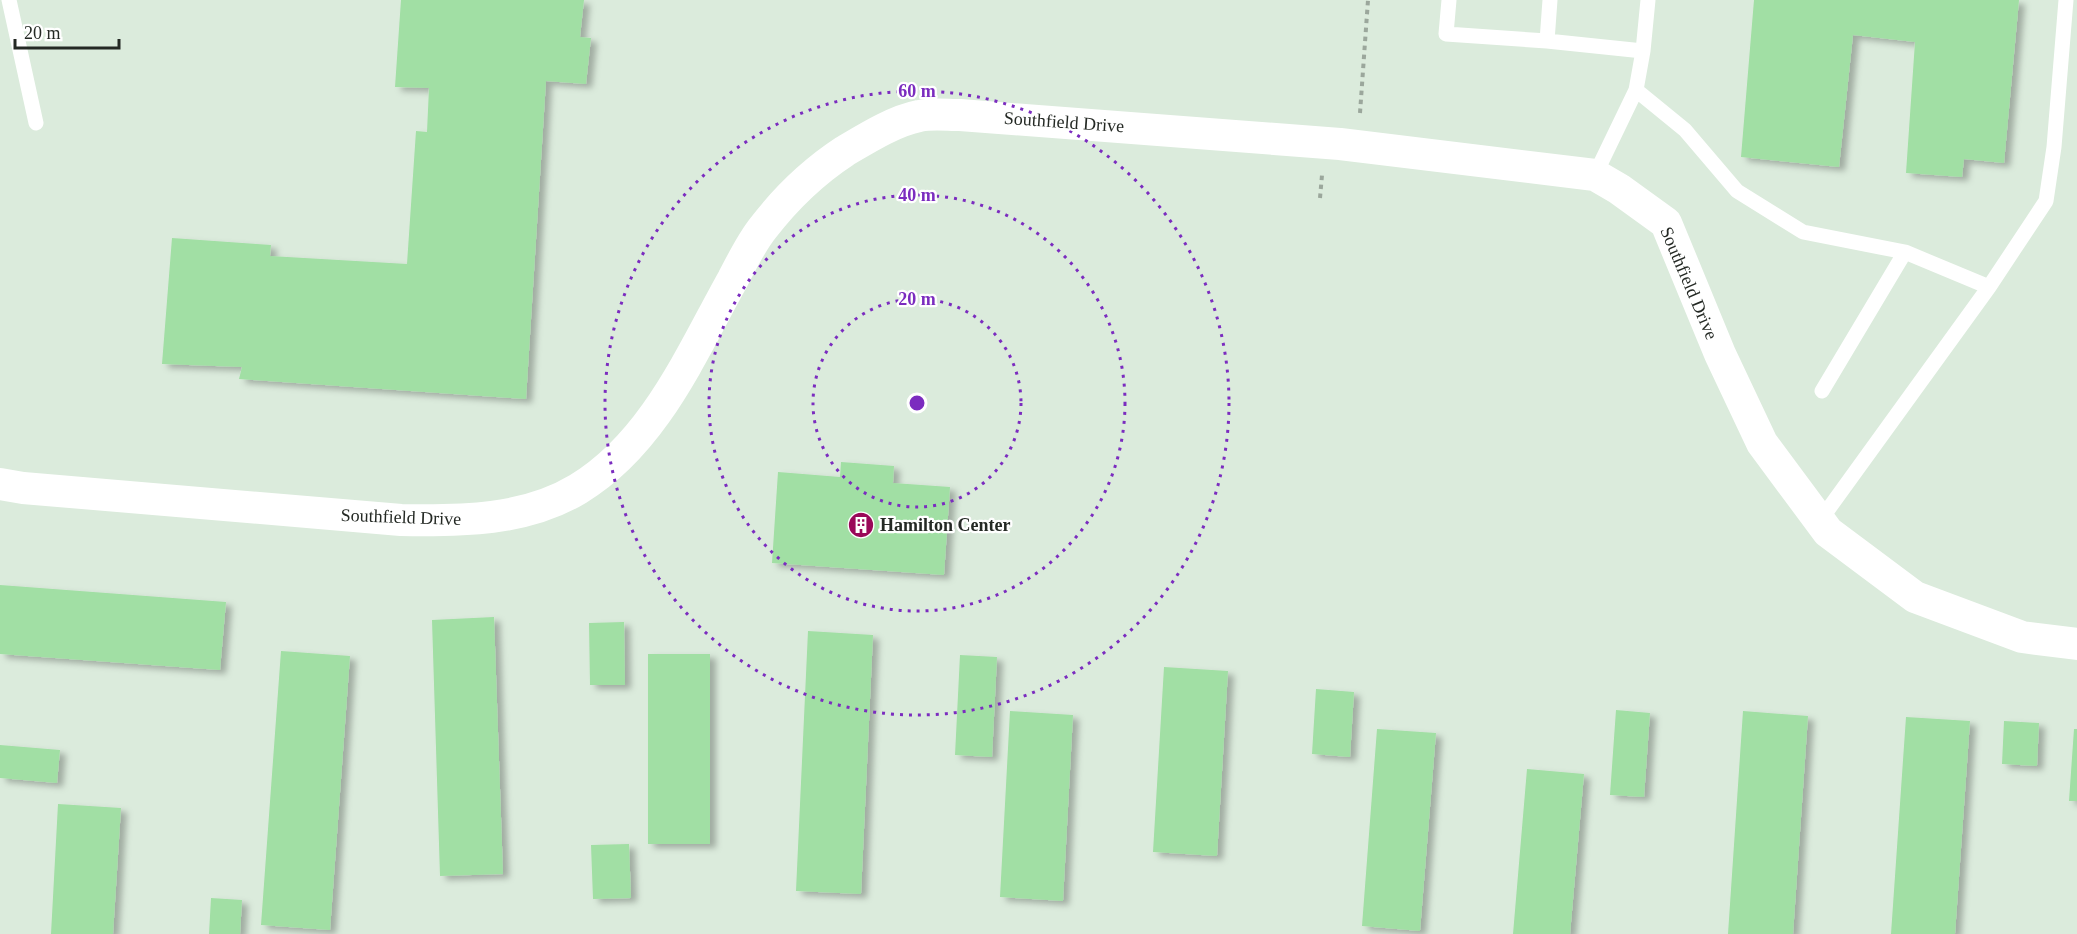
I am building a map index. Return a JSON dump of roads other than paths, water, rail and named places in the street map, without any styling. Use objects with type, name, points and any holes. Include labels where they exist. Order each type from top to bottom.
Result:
[{"type":"street","name":"Southfield Drive","points":[[0,484],[34,489],[402,520],[455,521],[503,516],[542,505],[578,489],[612,464],[636,440],[669,393],[761,230],[797,187],[872,134],[919,116],[960,115],[1340,144],[1595,175],[1619,189],[1666,223],[1719,354],[1762,443],[1828,532],[1915,597],[2022,637],[2077,644]]},
{"type":"lane","points":[[9,0],[36,123]]},
{"type":"lane","points":[[1449,0],[1446,34],[1547,40],[1643,51]]},
{"type":"lane","points":[[1547,40],[1550,0]]},
{"type":"lane","points":[[1595,175],[1636,90],[1648,0]]},
{"type":"lane","points":[[1819,522],[1989,286],[2046,201],[2054,147],[2066,0]]},
{"type":"lane","points":[[1636,90],[1685,130],[1737,191],[1803,232],[1905,252],[1989,286]]},
{"type":"lane","points":[[1822,391],[1905,252]]},
{"type":"place","name":"Hamilton Center","points":[[861,525]]}]
